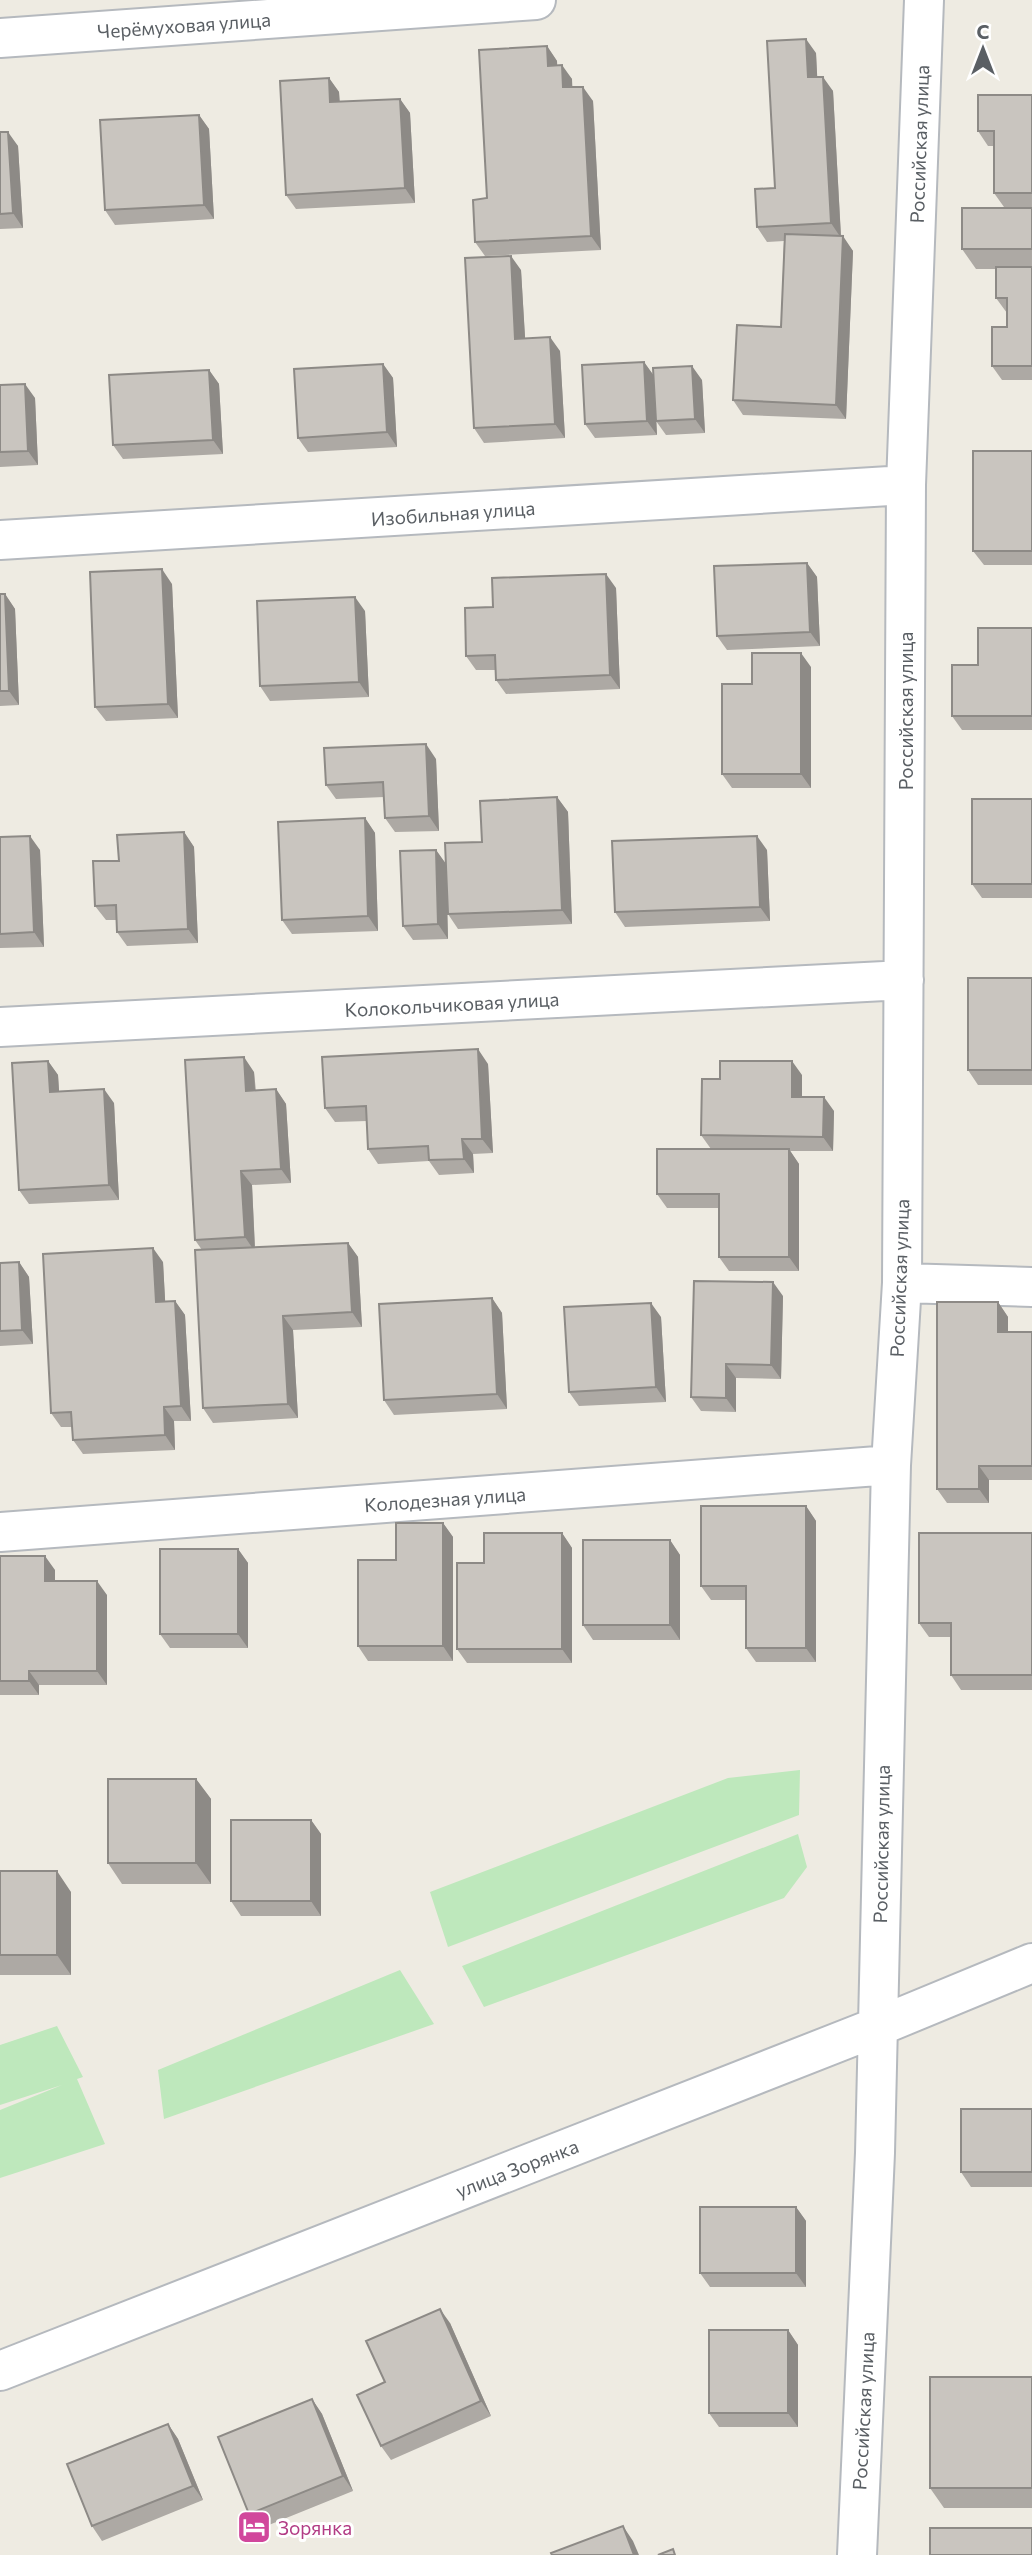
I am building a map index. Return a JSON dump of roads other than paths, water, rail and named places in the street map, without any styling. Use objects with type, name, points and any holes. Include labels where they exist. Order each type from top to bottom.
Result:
[{"type":"street","name":"Черёмуховая улица","points":[[0,38],[536,0]]},
{"type":"street","name":"Российская улица","points":[[857,2555],[875,2152],[891,1465],[902,1283],[906,485],[924,0]]},
{"type":"street","name":"Изобильная улица","points":[[0,540],[906,485]]},
{"type":"street","name":"Колокольчиковая улица","points":[[0,1027],[904,980]]},
{"type":"street","points":[[902,1283],[1032,1287]]},
{"type":"street","name":"Колодезная улица","points":[[0,1532],[891,1465]]},
{"type":"street","name":"улица Зорянка","points":[[0,2371],[877,2027],[1032,1963]]},
{"type":"place","name":"Зорянка","points":[[254,2527]]}]
